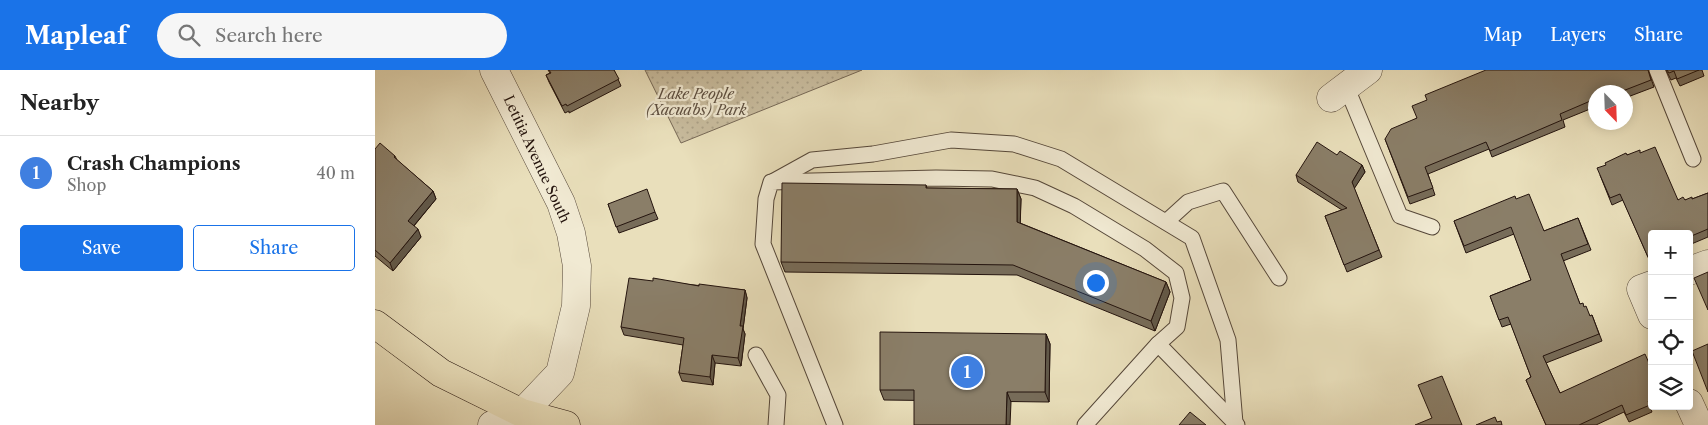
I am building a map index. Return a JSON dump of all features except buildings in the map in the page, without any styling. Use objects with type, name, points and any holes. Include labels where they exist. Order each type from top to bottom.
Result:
[{"type":"main road","points":[[375,324],[441,373],[522,413],[566,425]]},
{"type":"street","name":"Letitia Avenue South","points":[[494,70],[561,203],[571,233],[577,266],[576,306],[560,372],[522,413]]},
{"type":"street","points":[[1693,270],[1708,264]]},
{"type":"street","points":[[1648,286],[1641,289],[1648,306]]},
{"type":"street","points":[[1692,410],[1699,425]]},
{"type":"street","points":[[493,425],[522,413]]},
{"type":"lane","points":[[1657,70],[1693,159]]},
{"type":"lane","points":[[1348,85],[1400,216],[1432,227]]},
{"type":"lane","points":[[835,425],[763,244],[766,200],[771,182],[813,160],[873,154],[951,140],[1014,144],[1061,159],[1192,238],[1229,340],[1236,424]]},
{"type":"lane","points":[[771,182],[936,178],[991,179],[1035,188],[1074,206],[1145,249],[1176,273],[1182,298],[1177,326],[1085,425]]},
{"type":"lane","points":[[1166,222],[1188,202],[1223,191],[1279,278]]},
{"type":"lane","points":[[1159,344],[1236,424]]},
{"type":"lane","points":[[756,355],[778,395],[776,425]]},
{"type":"green space","name":"Lake People (Xacua'bs) Park","points":[[645,70],[862,70],[681,143]]},
{"type":"place","name":"Crash Champions","points":[[967,372]]}]
